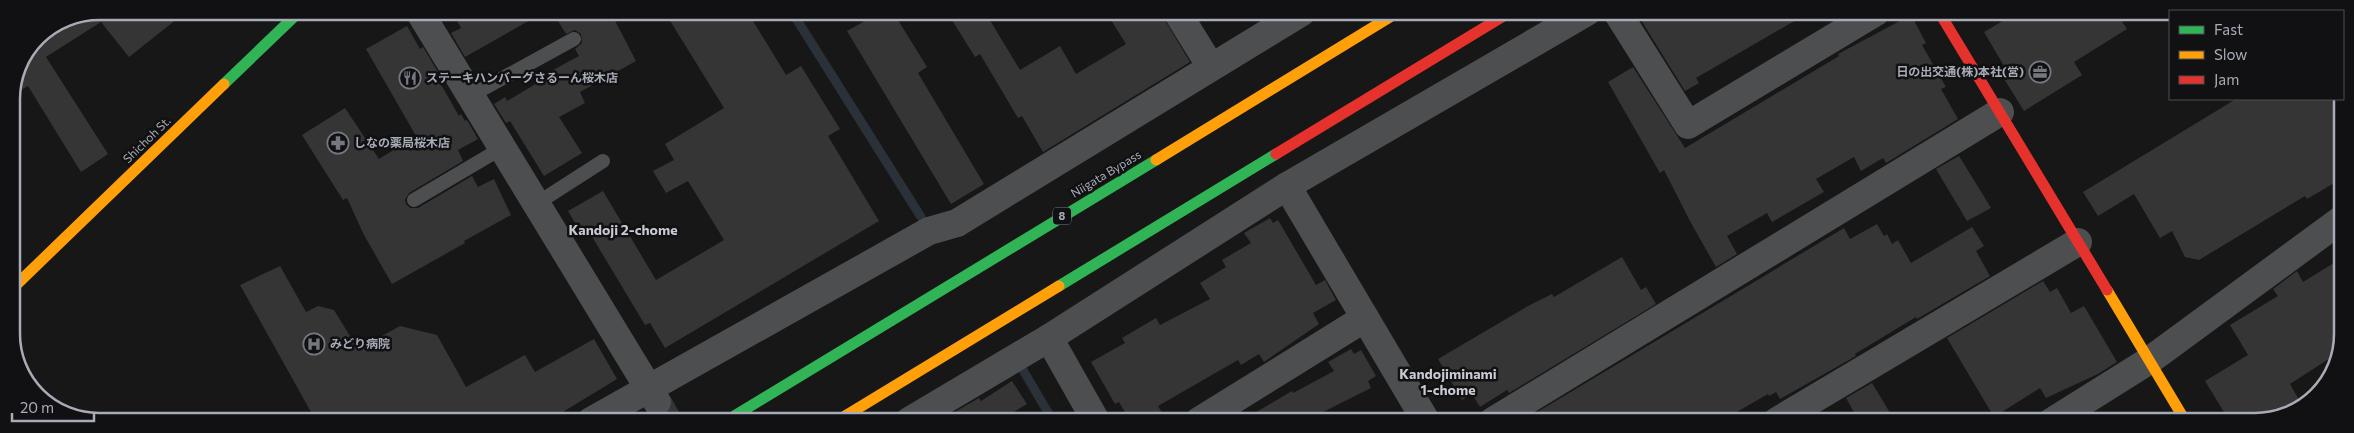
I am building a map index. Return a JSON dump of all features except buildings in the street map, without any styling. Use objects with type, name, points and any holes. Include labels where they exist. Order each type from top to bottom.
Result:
[{"type":"main road","name":"Shichoh St.","points":[[20,281],[291,20]]},
{"type":"main road","name":"Niigata Bypass","points":[[739,413],[1385,20]]},
{"type":"main road","points":[[850,413],[1497,20]]},
{"type":"main road","points":[[1944,20],[2181,413]]},
{"type":"main road","points":[[729,413],[824,361]]},
{"type":"street","points":[[424,20],[653,396]]},
{"type":"street","points":[[1182,20],[1211,67]]},
{"type":"street","points":[[612,413],[653,396],[929,231],[957,223],[1289,20]]},
{"type":"street","points":[[922,413],[1049,338],[1287,186],[1573,20]]},
{"type":"street","points":[[1622,20],[1688,126],[1863,20]]},
{"type":"street","points":[[1506,413],[2000,112]]},
{"type":"street","points":[[1287,186],[1421,413]]},
{"type":"street","points":[[2065,413],[2150,360],[2334,225]]},
{"type":"street","points":[[1791,413],[2078,242]]},
{"type":"street","points":[[1212,413],[1365,318]]},
{"type":"street","points":[[1049,338],[1091,413]]},
{"type":"lane","points":[[470,96],[574,39]]},
{"type":"lane","points":[[414,200],[502,148]]},
{"type":"lane","points":[[536,204],[603,161]]},
{"type":"waterway","points":[[797,20],[921,217]]},
{"type":"waterway","points":[[1023,370],[1048,413]]},
{"type":"tunnel","points":[[658,403],[664,413]]},
{"type":"traffic: fast","points":[[224,84],[291,20]]},
{"type":"traffic: fast","points":[[1059,286],[1276,154]]},
{"type":"traffic: fast","points":[[739,413],[1156,160]]},
{"type":"traffic: slow","points":[[1156,160],[1385,20]]},
{"type":"traffic: slow","points":[[20,281],[224,84]]},
{"type":"traffic: slow","points":[[850,413],[1059,286]]},
{"type":"traffic: slow","points":[[2107,290],[2181,413]]},
{"type":"traffic: jam","points":[[1276,154],[1497,20]]},
{"type":"traffic: jam","points":[[1944,20],[2107,290]]},
{"type":"place","name":"日の出交通(株)本社(営)","points":[[2040,72]]},
{"type":"place","name":"ステーキハンバーグさるーん桜木店","points":[[410,78]]},
{"type":"place","name":"しなの薬局桜木店","points":[[338,143]]},
{"type":"place","name":"みどり病院","points":[[314,344]]},
{"type":"district","name":"Kandoji 2-chome","points":[[623,230]]},
{"type":"district","name":"Kandojiminami 1-chome","points":[[1448,382]]}]
